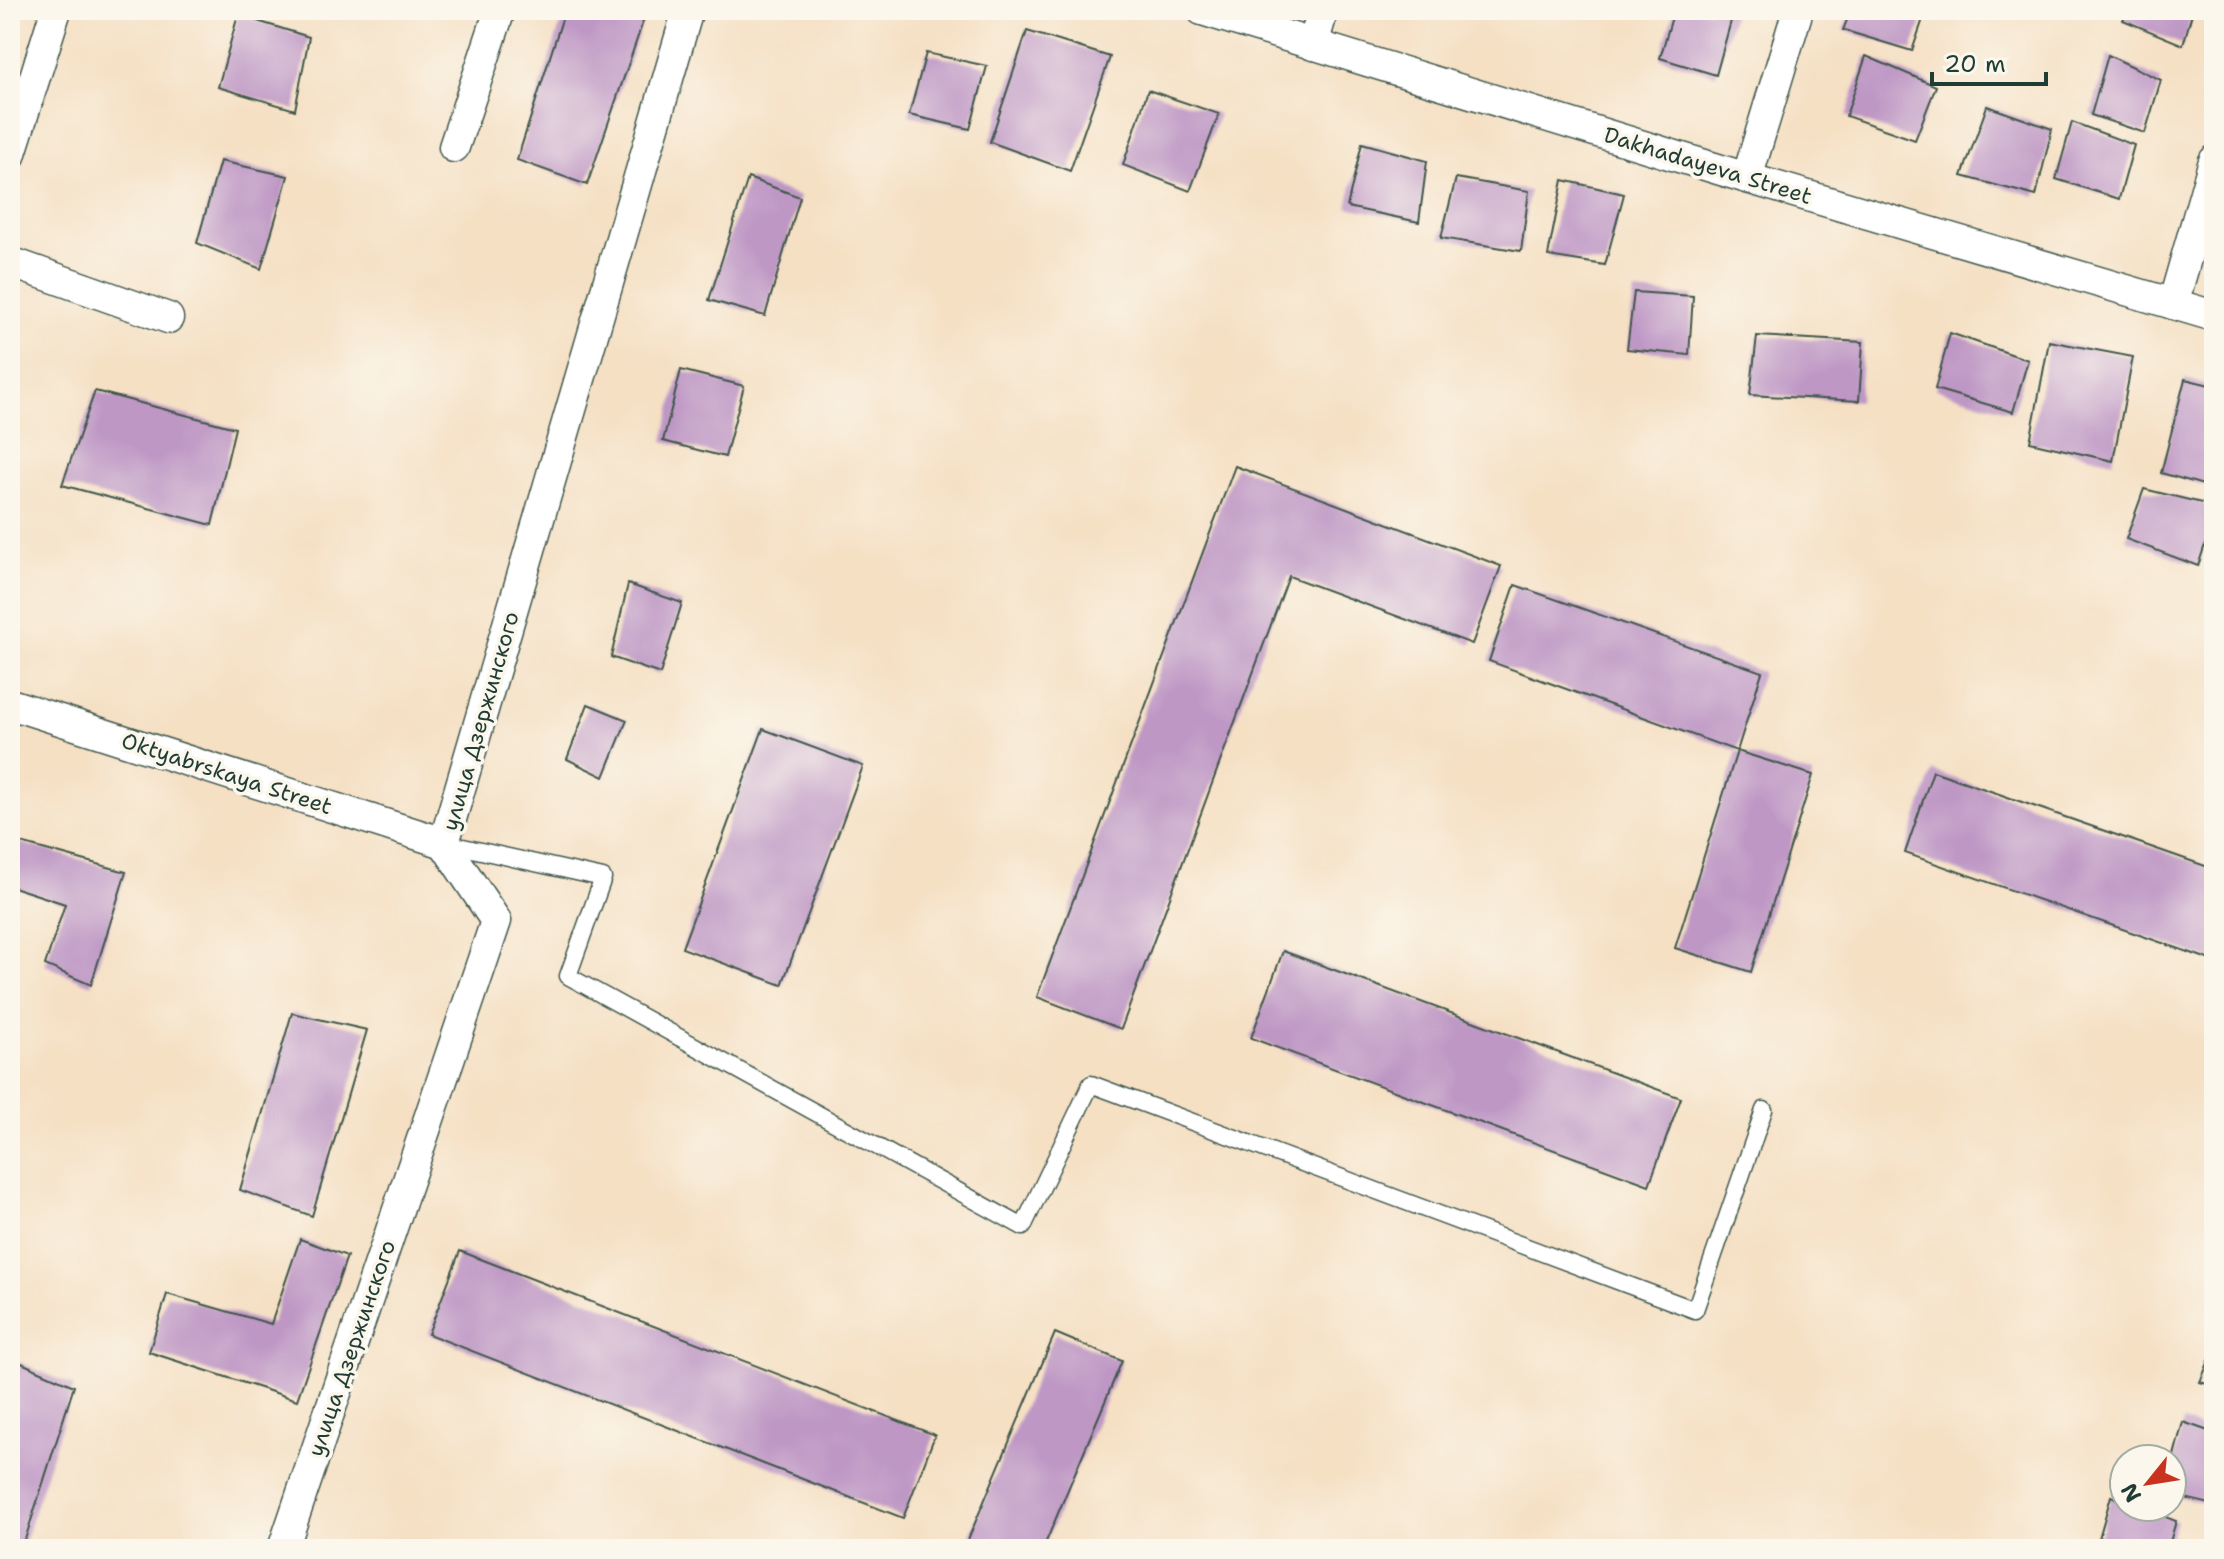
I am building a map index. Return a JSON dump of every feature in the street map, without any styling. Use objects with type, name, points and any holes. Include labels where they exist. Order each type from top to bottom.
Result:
[{"type":"street","points":[[10,156],[56,10]]},
{"type":"street","points":[[454,147],[500,10]]},
{"type":"street","name":"улица Дзержинского","points":[[283,1549],[496,921],[444,843],[688,10]]},
{"type":"street","name":"Dakhadayeva Street","points":[[1202,10],[1747,178],[2214,316]]},
{"type":"street","points":[[1313,45],[1323,10]]},
{"type":"street","points":[[1747,178],[1798,10]]},
{"type":"street","points":[[2173,304],[2214,161]]},
{"type":"street","points":[[10,262],[168,318]]},
{"type":"street","name":"Oktyabrskaya Street","points":[[10,704],[444,843]]},
{"type":"lane","points":[[444,843],[603,878],[568,976],[1023,1227],[1091,1084],[1695,1310],[1764,1110]]},
{"type":"building","points":[[10,10],[21,10],[11,45],[10,45]]},
{"type":"building","points":[[565,10],[647,10],[587,185],[517,160]]},
{"type":"building","points":[[1674,10],[1734,10],[1716,75],[1660,58]]},
{"type":"building","points":[[1851,10],[1926,10],[1912,51],[1843,30]]},
{"type":"building","points":[[2128,10],[2193,10],[2183,45],[2123,20]]},
{"type":"building","points":[[238,15],[309,37],[295,110],[218,87]]},
{"type":"building","points":[[1027,31],[1110,57],[1070,171],[990,142]]},
{"type":"building","points":[[926,53],[987,66],[970,129],[909,115]]},
{"type":"building","points":[[2108,55],[2161,80],[2145,133],[2091,115]]},
{"type":"building","points":[[1866,56],[1936,86],[1915,140],[1846,116]]},
{"type":"building","points":[[1148,90],[1219,114],[1190,191],[1123,165]]},
{"type":"building","points":[[1987,106],[2052,129],[2036,196],[1962,176]]},
{"type":"building","points":[[2072,122],[2134,145],[2119,199],[2056,179]]},
{"type":"building","points":[[1362,143],[1427,161],[1419,222],[1347,207]]},
{"type":"building","points":[[220,161],[288,176],[261,269],[197,243]]},
{"type":"building","points":[[748,178],[800,197],[765,316],[709,300]]},
{"type":"building","points":[[1456,178],[1529,191],[1521,251],[1441,238]]},
{"type":"building","points":[[1563,180],[1624,194],[1605,265],[1548,256]]},
{"type":"building","points":[[1634,292],[1693,296],[1689,355],[1627,349]]},
{"type":"building","points":[[1950,333],[2028,360],[2013,412],[1935,389]]},
{"type":"building","points":[[1757,336],[1863,342],[1859,401],[1750,395]]},
{"type":"building","points":[[2049,341],[2133,357],[2113,461],[2030,442]]},
{"type":"building","points":[[681,370],[744,386],[725,457],[663,441]]},
{"type":"building","points":[[2185,379],[2214,386],[2214,488],[2161,473]]},
{"type":"building","points":[[95,391],[235,428],[212,525],[62,485]]},
{"type":"building","points":[[1235,466],[1501,566],[1472,644],[1289,576],[1121,1029],[1037,997]]},
{"type":"building","points":[[2144,489],[2214,506],[2214,517],[2198,566],[2126,539]]},
{"type":"building","points":[[628,584],[682,603],[660,674],[611,657]]},
{"type":"building","points":[[1515,585],[1762,672],[1737,751],[1489,661]]},
{"type":"building","points":[[588,704],[627,720],[604,777],[567,759]]},
{"type":"building","points":[[763,729],[863,766],[782,985],[682,948]]},
{"type":"building","points":[[1737,751],[1813,775],[1751,972],[1675,948]]},
{"type":"building","points":[[1933,771],[2214,869],[2214,961],[1905,853]]},
{"type":"building","points":[[10,840],[126,872],[91,985],[45,965],[65,904],[10,886]]},
{"type":"building","points":[[1283,951],[1681,1098],[1649,1185],[1251,1038]]},
{"type":"building","points":[[292,1013],[367,1030],[312,1216],[240,1190]]},
{"type":"building","points":[[300,1239],[347,1256],[297,1400],[149,1352],[167,1294],[271,1324]]},
{"type":"building","points":[[460,1251],[935,1435],[903,1518],[428,1334]]},
{"type":"building","points":[[1055,1333],[1122,1361],[1043,1549],[964,1549]]},
{"type":"building","points":[[2214,1349],[2214,1386],[2200,1382]]},
{"type":"building","points":[[10,1358],[74,1386],[22,1549],[10,1549]]},
{"type":"building","points":[[2183,1422],[2214,1433],[2214,1505],[2188,1499],[2188,1443],[2177,1443]]},
{"type":"building","points":[[2108,1507],[2108,1523],[2175,1523],[2168,1549],[2096,1549]]}]
